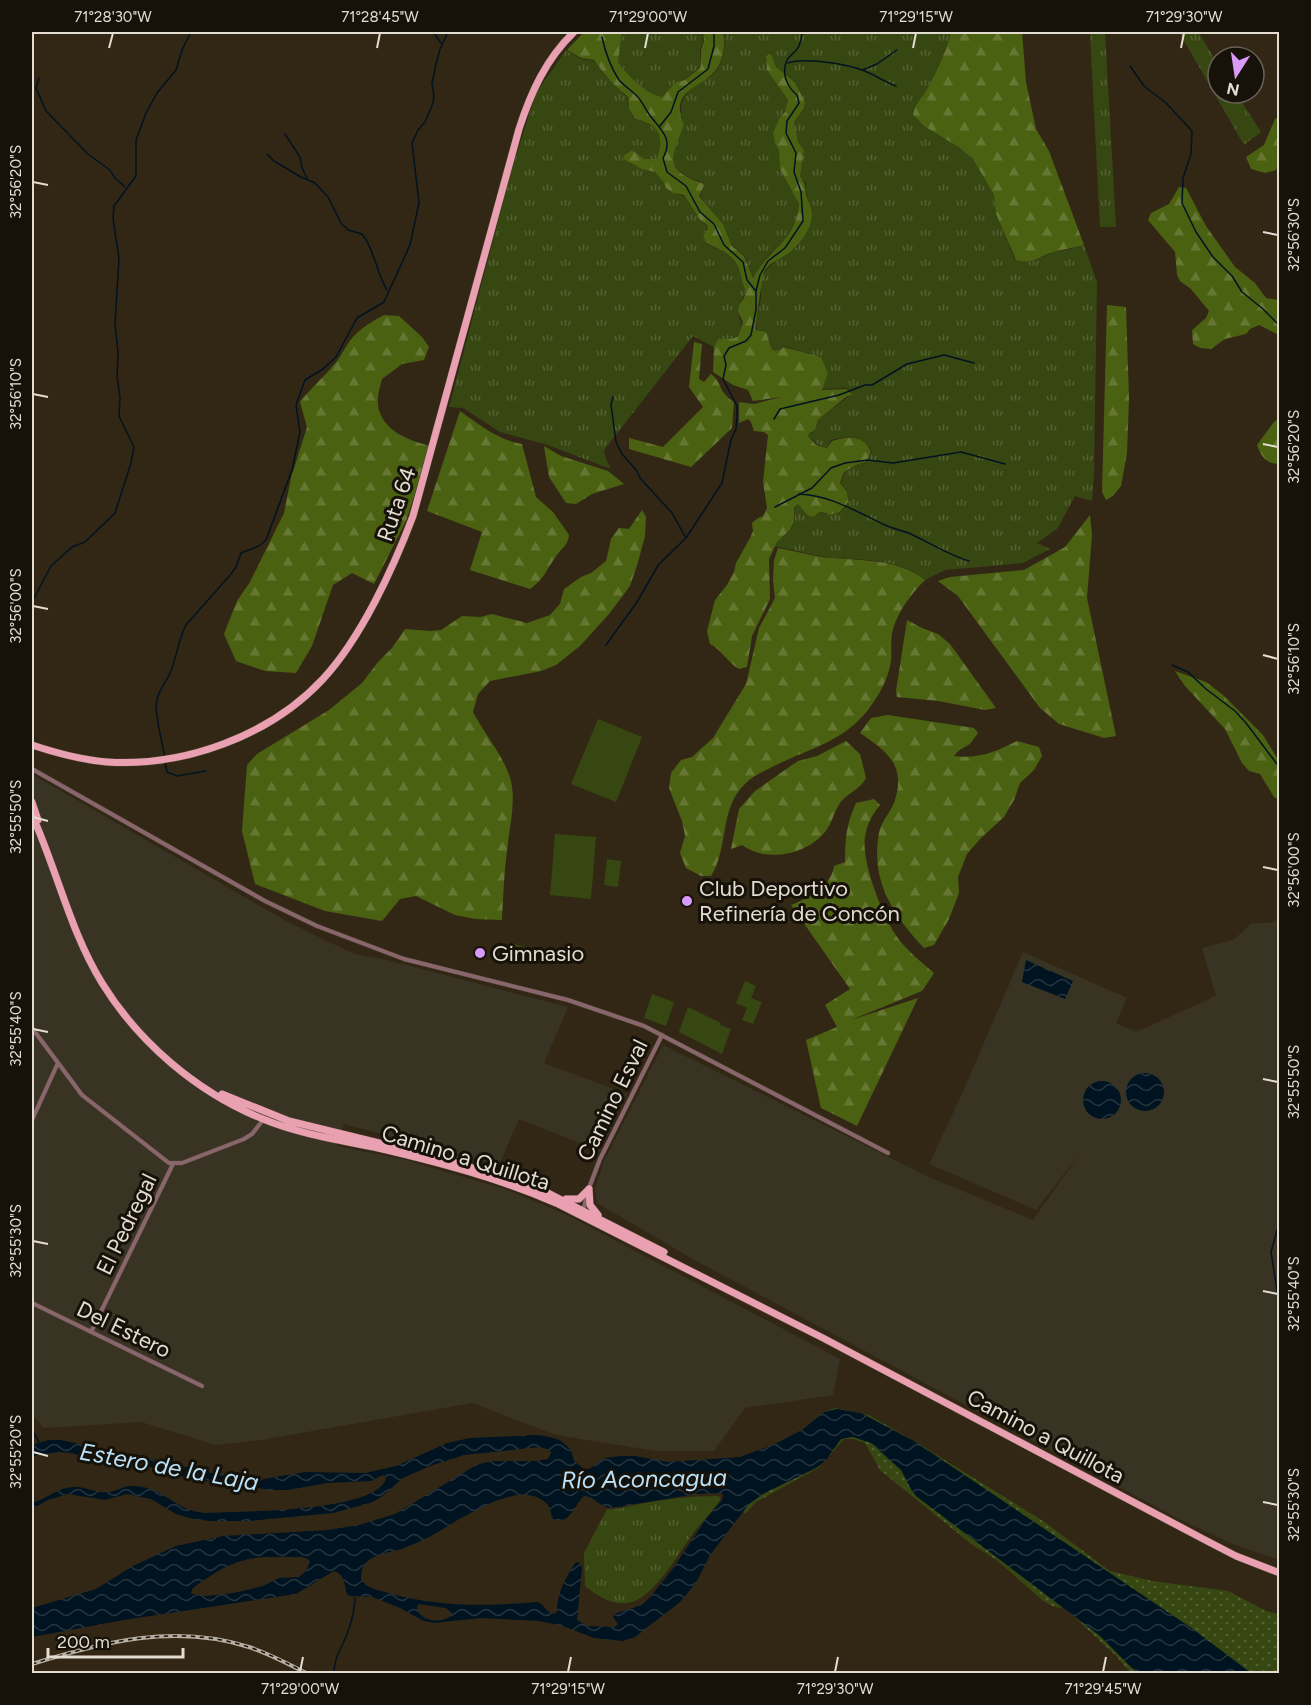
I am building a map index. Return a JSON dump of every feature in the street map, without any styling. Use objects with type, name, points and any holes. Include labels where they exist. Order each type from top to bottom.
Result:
[{"type":"main road","name":"Ruta 64","points":[[32,745],[69,756],[107,762],[145,761],[194,753],[232,741],[277,717],[307,695],[335,664],[375,599],[395,560],[413,516],[524,114],[546,67],[574,32]]},
{"type":"main road","points":[[32,802],[44,843]]},
{"type":"main road","points":[[32,815],[44,843]]},
{"type":"main road","name":"Camino a Quillota","points":[[44,843],[73,924],[102,983],[139,1032],[183,1071],[222,1099],[298,1130],[392,1151],[493,1179],[615,1227],[1207,1542],[1280,1573]]},
{"type":"main road","name":"Camino a Quillota","points":[[265,1116],[479,1169],[522,1182],[550,1194],[582,1213],[799,1325]]},
{"type":"main road","points":[[550,1194],[576,1200],[589,1189]]},
{"type":"main road","points":[[589,1189],[589,1201],[593,1210],[615,1227]]},
{"type":"street","points":[[32,769],[265,901],[326,930],[404,959],[568,1000],[609,1013],[662,1035],[888,1153]]},
{"type":"street","points":[[32,1028],[57,1065],[90,1102],[165,1161],[173,1164]]},
{"type":"street","name":"Camino Esval","points":[[582,1213],[600,1159],[662,1035]]},
{"type":"street","points":[[32,1120],[57,1065]]},
{"type":"street","name":"El Pedregal","points":[[91,1332],[173,1164],[182,1163],[244,1139],[252,1134],[265,1116]]},
{"type":"street","name":"Del Estero","points":[[32,1302],[202,1386]]},
{"type":"shaded area","points":[[32,774],[286,921],[354,954],[387,960],[568,1007],[544,1063],[627,1094],[600,1151],[519,1119],[499,1165],[344,1124],[337,1146],[402,1159],[505,1189],[565,1214],[840,1359],[833,1395],[745,1408],[714,1451],[656,1451],[556,1435],[472,1403],[261,1440],[216,1445],[141,1422],[43,1428],[32,1413]]},
{"type":"shaded area","points":[[1279,914],[1279,1560],[1235,1545],[1179,1519],[689,1257],[597,1203],[595,1189],[604,1161],[663,1045],[931,1178],[1033,1220],[1081,1152],[1036,1210],[929,1164],[1023,952],[1127,998],[1116,1023],[1136,1032],[1216,996],[1202,948],[1233,940],[1251,924],[1274,922]]},
{"type":"green space","points":[[584,32],[622,32],[618,62],[650,93],[662,97],[676,82],[685,80],[700,68],[703,32],[723,32],[724,49],[718,67],[681,100],[680,111],[684,125],[676,147],[674,163],[682,174],[705,184],[699,196],[723,224],[732,246],[744,256],[753,278],[766,259],[787,237],[797,217],[799,204],[780,169],[779,150],[775,144],[773,133],[780,117],[785,112],[788,100],[767,70],[766,56],[769,53],[776,67],[795,82],[805,102],[804,108],[794,122],[798,142],[804,150],[800,176],[811,208],[811,221],[807,232],[796,247],[765,270],[756,330],[766,332],[772,350],[777,351],[784,347],[821,357],[828,373],[822,390],[846,389],[853,394],[818,420],[815,430],[808,436],[816,445],[827,448],[832,441],[855,438],[865,443],[871,453],[865,463],[858,464],[844,472],[840,483],[847,492],[848,502],[840,512],[829,515],[821,512],[814,517],[808,516],[798,504],[794,508],[794,522],[790,530],[777,542],[769,559],[770,599],[752,636],[747,667],[739,669],[710,644],[707,631],[715,600],[734,572],[736,563],[753,531],[752,523],[763,516],[767,508],[763,482],[768,435],[754,431],[748,419],[739,423],[739,402],[754,404],[781,397],[753,401],[748,390],[733,385],[713,372],[714,347],[718,339],[732,339],[738,336],[743,322],[738,312],[746,291],[738,266],[727,254],[706,243],[703,235],[708,229],[707,225],[700,220],[684,195],[673,193],[666,188],[655,172],[642,169],[623,159],[624,155],[632,150],[644,159],[657,159],[660,143],[658,132],[650,124],[635,119],[629,109],[628,97],[618,89],[594,60],[581,58],[567,50]]},
{"type":"green space","points":[[622,32],[702,32],[699,68],[685,80],[676,82],[662,97],[650,92],[618,62]]},
{"type":"green space","points":[[724,32],[951,32],[935,73],[927,90],[917,103],[913,116],[973,159],[994,195],[996,214],[1015,260],[1033,261],[1054,252],[1084,245],[1097,282],[1092,501],[1075,496],[1058,528],[1037,543],[1050,549],[1023,563],[945,570],[925,580],[894,564],[827,557],[774,546],[793,527],[794,511],[798,504],[808,516],[841,512],[848,502],[847,492],[841,483],[845,472],[858,464],[865,464],[872,453],[865,443],[855,438],[831,440],[827,448],[817,444],[808,436],[815,430],[818,420],[853,393],[846,388],[822,389],[828,373],[821,357],[784,346],[777,351],[772,350],[766,332],[757,330],[761,282],[765,271],[779,258],[798,246],[812,214],[806,183],[800,176],[804,150],[798,142],[794,122],[804,108],[805,102],[795,81],[776,67],[772,54],[769,52],[766,56],[767,70],[788,100],[788,107],[780,117],[773,133],[779,150],[780,169],[799,204],[792,229],[759,267],[753,278],[745,256],[732,245],[723,224],[700,196],[705,183],[682,174],[674,162],[676,147],[684,125],[681,112],[682,101],[692,88],[715,72],[724,50]]},
{"type":"green space","points":[[951,32],[1022,32],[1026,82],[1036,129],[1049,151],[1084,245],[1048,254],[1033,261],[1016,260],[996,214],[994,195],[973,159],[960,148],[924,126],[913,115],[939,66]]},
{"type":"green space","points":[[1090,32],[1105,32],[1116,227],[1100,227]]},
{"type":"green space","points":[[1179,32],[1198,32],[1206,45],[1206,79]]},
{"type":"green space","points":[[566,50],[581,59],[594,61],[627,97],[634,119],[649,124],[658,132],[660,143],[657,159],[644,159],[631,150],[624,155],[623,159],[655,172],[670,191],[684,196],[708,229],[703,235],[706,244],[731,257],[738,266],[746,291],[738,308],[741,324],[738,335],[732,339],[718,339],[714,347],[693,336],[604,450],[611,469],[545,444],[500,432],[463,408],[449,407],[513,165],[536,93]]},
{"type":"green space","points":[[1221,105],[1244,105],[1261,132],[1244,145]]},
{"type":"green space","points":[[1279,117],[1279,165],[1276,170],[1265,173],[1251,169],[1246,157],[1264,145],[1275,119]]},
{"type":"green space","points":[[1179,187],[1186,188],[1206,226],[1235,267],[1255,283],[1266,298],[1279,300],[1279,335],[1259,325],[1250,329],[1246,334],[1225,339],[1211,349],[1200,348],[1193,344],[1192,330],[1206,318],[1209,311],[1191,289],[1180,281],[1177,275],[1175,252],[1148,220],[1151,213],[1169,204]]},
{"type":"green space","points":[[1107,305],[1126,307],[1129,399],[1127,453],[1121,486],[1113,496],[1106,500],[1102,492]]},
{"type":"green space","points":[[384,315],[399,316],[422,337],[429,347],[424,360],[402,364],[382,379],[378,395],[380,413],[390,427],[405,437],[431,446],[406,521],[374,584],[352,573],[333,585],[312,646],[296,673],[265,671],[236,661],[224,634],[237,601],[250,582],[284,513],[291,478],[307,427],[300,402],[335,363],[353,337]]},
{"type":"green space","points":[[694,342],[702,344],[699,379],[704,382],[711,374],[725,394],[734,402],[732,428],[691,467],[629,449],[629,438],[663,447],[703,407],[689,387]]},
{"type":"green space","points":[[460,411],[497,436],[522,444],[536,497],[553,512],[569,535],[566,544],[543,577],[530,589],[470,570],[482,532],[427,511]]},
{"type":"green space","points":[[1279,418],[1279,464],[1265,459],[1257,445]]},
{"type":"green space","points":[[544,446],[561,456],[608,471],[624,484],[592,494],[576,504],[566,503],[549,477]]},
{"type":"green space","points":[[642,510],[646,517],[645,536],[638,562],[630,586],[609,614],[580,646],[556,665],[541,671],[490,681],[478,694],[473,712],[504,763],[512,790],[502,920],[475,919],[455,915],[416,896],[400,899],[382,921],[325,911],[255,884],[242,831],[247,765],[257,754],[329,710],[362,683],[405,629],[441,630],[462,616],[480,617],[492,614],[527,623],[550,615],[560,604],[564,589],[606,561],[611,539],[619,528],[629,529]]},
{"type":"green space","points":[[1090,515],[1092,535],[1087,598],[1116,736],[1104,738],[1059,724],[1040,708],[958,596],[938,581],[950,577],[1024,570],[1065,547]]},
{"type":"green space","points":[[778,548],[893,565],[915,573],[925,580],[899,615],[892,633],[888,675],[868,710],[858,721],[835,738],[754,776],[748,781],[731,804],[717,865],[711,876],[701,876],[686,868],[680,853],[685,836],[682,821],[669,788],[671,773],[681,760],[692,757],[713,738],[746,684],[759,628],[775,598],[774,560]]},
{"type":"green space","points":[[907,620],[938,634],[950,644],[996,708],[985,710],[938,701],[897,697]]},
{"type":"green space","points":[[1175,671],[1206,682],[1223,695],[1263,735],[1279,761],[1279,800],[1274,797],[1260,774],[1249,771],[1242,763],[1225,729],[1185,686]]},
{"type":"green space","points":[[888,715],[974,728],[978,733],[970,744],[954,756],[987,754],[1017,741],[1039,747],[1042,756],[1034,770],[1020,783],[1014,800],[1004,817],[967,854],[958,877],[959,893],[949,919],[934,945],[924,948],[903,923],[886,896],[878,866],[879,833],[895,800],[898,777],[896,768],[885,753],[860,733],[871,718]]},
{"type":"green space","points":[[598,719],[642,737],[616,802],[571,784]]},
{"type":"green space","points":[[846,741],[860,754],[866,778],[840,803],[827,829],[817,840],[797,851],[785,854],[762,854],[742,845],[731,849],[739,809],[755,791],[798,761],[817,756]]},
{"type":"green space","points":[[874,799],[880,805],[872,816],[865,837],[869,873],[884,914],[895,934],[908,950],[934,973],[922,991],[851,1020],[918,998],[857,1126],[821,1108],[806,1040],[837,1027],[825,1005],[850,989],[791,905],[818,891],[829,880],[834,866],[845,862],[847,832],[856,803]]},
{"type":"green space","points":[[555,834],[596,837],[591,899],[550,895]]},
{"type":"green space","points":[[607,859],[621,861],[618,887],[604,885]]},
{"type":"green space","points":[[510,943],[529,948],[526,960],[507,955]]},
{"type":"green space","points":[[745,981],[756,986],[751,998],[762,1002],[753,1024],[742,1020],[747,1008],[736,1003]]},
{"type":"green space","points":[[652,994],[674,1002],[666,1026],[644,1018]]},
{"type":"green space","points":[[688,1007],[731,1029],[722,1054],[679,1032]]},
{"type":"green space","points":[[835,1408],[869,1415],[919,1444],[1043,1521],[1110,1571],[1152,1581],[1228,1591],[1266,1611],[1279,1614],[1279,1673],[1131,1673],[1066,1609],[1052,1606],[1042,1600],[998,1561],[971,1544],[880,1470],[865,1443],[854,1439],[844,1439],[818,1468],[756,1502],[745,1514],[704,1461],[734,1459],[754,1454],[797,1436],[824,1412]]},
{"type":"green space","points":[[717,1496],[720,1500],[656,1585],[646,1594],[637,1600],[621,1603],[604,1599],[585,1586],[584,1553],[607,1509],[672,1499]]},
{"type":"water","points":[[1026,960],[1073,981],[1065,999],[1022,982]]},
{"type":"water","points":[[1145,1073],[1158,1079],[1164,1092],[1158,1105],[1145,1111],[1132,1105],[1126,1092],[1132,1079]]},
{"type":"water","points":[[1102,1081],[1115,1087],[1121,1100],[1115,1113],[1102,1119],[1089,1113],[1083,1100],[1089,1087]]},
{"type":"water","name":"Río Aconcagua","points":[[837,1409],[861,1413],[914,1441],[1193,1629],[1251,1673],[1137,1673],[1100,1636],[916,1496],[901,1470],[871,1443],[853,1437],[841,1439],[818,1467],[763,1494],[749,1504],[710,1555],[696,1583],[680,1602],[635,1637],[623,1641],[594,1638],[563,1626],[539,1621],[480,1618],[434,1623],[424,1621],[372,1597],[350,1596],[347,1594],[342,1577],[334,1571],[296,1594],[124,1620],[32,1637],[32,1608],[96,1589],[133,1566],[176,1546],[223,1536],[328,1530],[359,1525],[395,1514],[476,1465],[492,1461],[548,1459],[551,1453],[550,1450],[540,1447],[464,1455],[403,1478],[380,1498],[370,1503],[333,1513],[250,1521],[209,1521],[176,1514],[151,1499],[127,1494],[105,1500],[68,1494],[48,1500],[32,1509],[32,1503],[67,1488],[78,1487],[105,1492],[131,1486],[150,1489],[189,1510],[198,1512],[289,1509],[339,1503],[361,1497],[377,1489],[386,1479],[383,1475],[371,1481],[327,1483],[288,1490],[272,1490],[191,1479],[142,1464],[111,1465],[71,1453],[59,1452],[32,1456],[32,1445],[48,1440],[61,1440],[89,1446],[101,1452],[132,1454],[211,1473],[263,1479],[305,1472],[365,1473],[396,1466],[447,1443],[470,1438],[535,1435],[560,1440],[571,1450],[574,1461],[584,1469],[589,1469],[605,1458],[621,1456],[668,1462],[740,1457],[775,1444],[802,1430],[824,1412]],"holes":[[[721,1493],[722,1500],[706,1519],[672,1570],[642,1605],[614,1614],[613,1617],[618,1624],[615,1627],[587,1626],[577,1620],[582,1567],[578,1562],[575,1563],[562,1586],[557,1612],[554,1614],[538,1602],[475,1605],[416,1599],[374,1589],[361,1580],[363,1566],[373,1558],[429,1537],[470,1513],[503,1498],[519,1495],[534,1496],[546,1503],[553,1519],[559,1520],[568,1517],[584,1496],[611,1508],[696,1494]],[[302,1557],[310,1562],[305,1572],[299,1577],[279,1578],[263,1586],[233,1593],[206,1596],[191,1593],[193,1588],[218,1571],[253,1558]],[[418,1604],[446,1608],[452,1615],[438,1621],[424,1617],[417,1610]]]},
{"type":"waterway","points":[[32,602],[51,566],[72,547],[85,542],[115,513],[131,463],[134,447],[119,416],[120,397],[115,324],[119,258],[113,219],[114,206],[136,176],[136,140],[146,113],[157,93],[176,70],[191,32]]},
{"type":"waterway","points":[[433,32],[441,43]]},
{"type":"waterway","points":[[165,758],[157,720],[156,702],[172,667],[186,625],[231,574],[241,553],[259,546],[266,540],[292,470],[300,432],[296,405],[305,380],[323,369],[336,357],[357,318],[384,302],[410,245],[419,203],[412,143],[432,106],[434,96],[432,83],[436,64],[448,32]]},
{"type":"waterway","points":[[660,126],[671,112],[678,92],[708,69],[714,46],[714,32]]},
{"type":"waterway","points":[[606,645],[637,602],[659,564],[686,538],[722,483],[737,417],[737,406],[723,379],[726,365],[724,356],[729,348],[746,341],[751,335],[760,275],[768,261],[785,248],[803,221],[801,192],[794,172],[796,153],[786,133],[787,121],[799,103],[785,75],[785,65],[799,46],[802,32]]},
{"type":"waterway","points":[[602,37],[613,70],[619,80],[638,98],[667,141],[663,158],[667,172],[686,186],[700,212],[714,224],[724,245],[743,262],[747,280],[755,290]]},
{"type":"waterway","points":[[862,70],[877,64],[897,50]]},
{"type":"waterway","points":[[788,63],[814,61],[846,66],[866,72],[896,86]]},
{"type":"waterway","points":[[1130,66],[1144,86],[1166,103],[1192,131],[1191,154],[1183,178],[1182,203],[1196,232],[1242,292],[1280,326]]},
{"type":"waterway","points":[[39,78],[36,88],[46,111],[88,154],[110,170],[125,187]]},
{"type":"waterway","points":[[285,134],[300,157],[307,178]]},
{"type":"waterway","points":[[267,154],[274,161],[315,183],[328,197],[341,223],[348,230],[362,234],[370,247],[387,290]]},
{"type":"waterway","points":[[774,419],[780,409],[872,385],[907,364],[944,355],[974,363]]},
{"type":"waterway","points":[[613,397],[611,405],[616,442],[622,454],[672,513],[686,538]]},
{"type":"waterway","points":[[775,507],[812,488],[831,468],[845,463],[868,460],[893,463],[961,452],[1005,464]]},
{"type":"waterway","points":[[799,494],[822,497],[843,505],[969,561]]},
{"type":"waterway","points":[[1172,665],[1188,672],[1235,711],[1280,768]]},
{"type":"waterway","points":[[165,762],[167,772],[177,776],[206,771]]},
{"type":"waterway","points":[[1280,1220],[1271,1252],[1280,1310]]},
{"type":"waterway","name":"Estero de la Laja","points":[[32,1430],[39,1442]]},
{"type":"waterway","points":[[333,1674],[337,1656],[352,1620],[355,1598]]},
{"type":"railway","points":[[32,1664],[85,1649],[139,1638],[194,1636],[249,1647],[308,1674]]},
{"type":"place","name":"Club Deportivo Refinería de Concón","points":[[687,901]]},
{"type":"place","name":"Gimnasio","points":[[480,953]]}]
